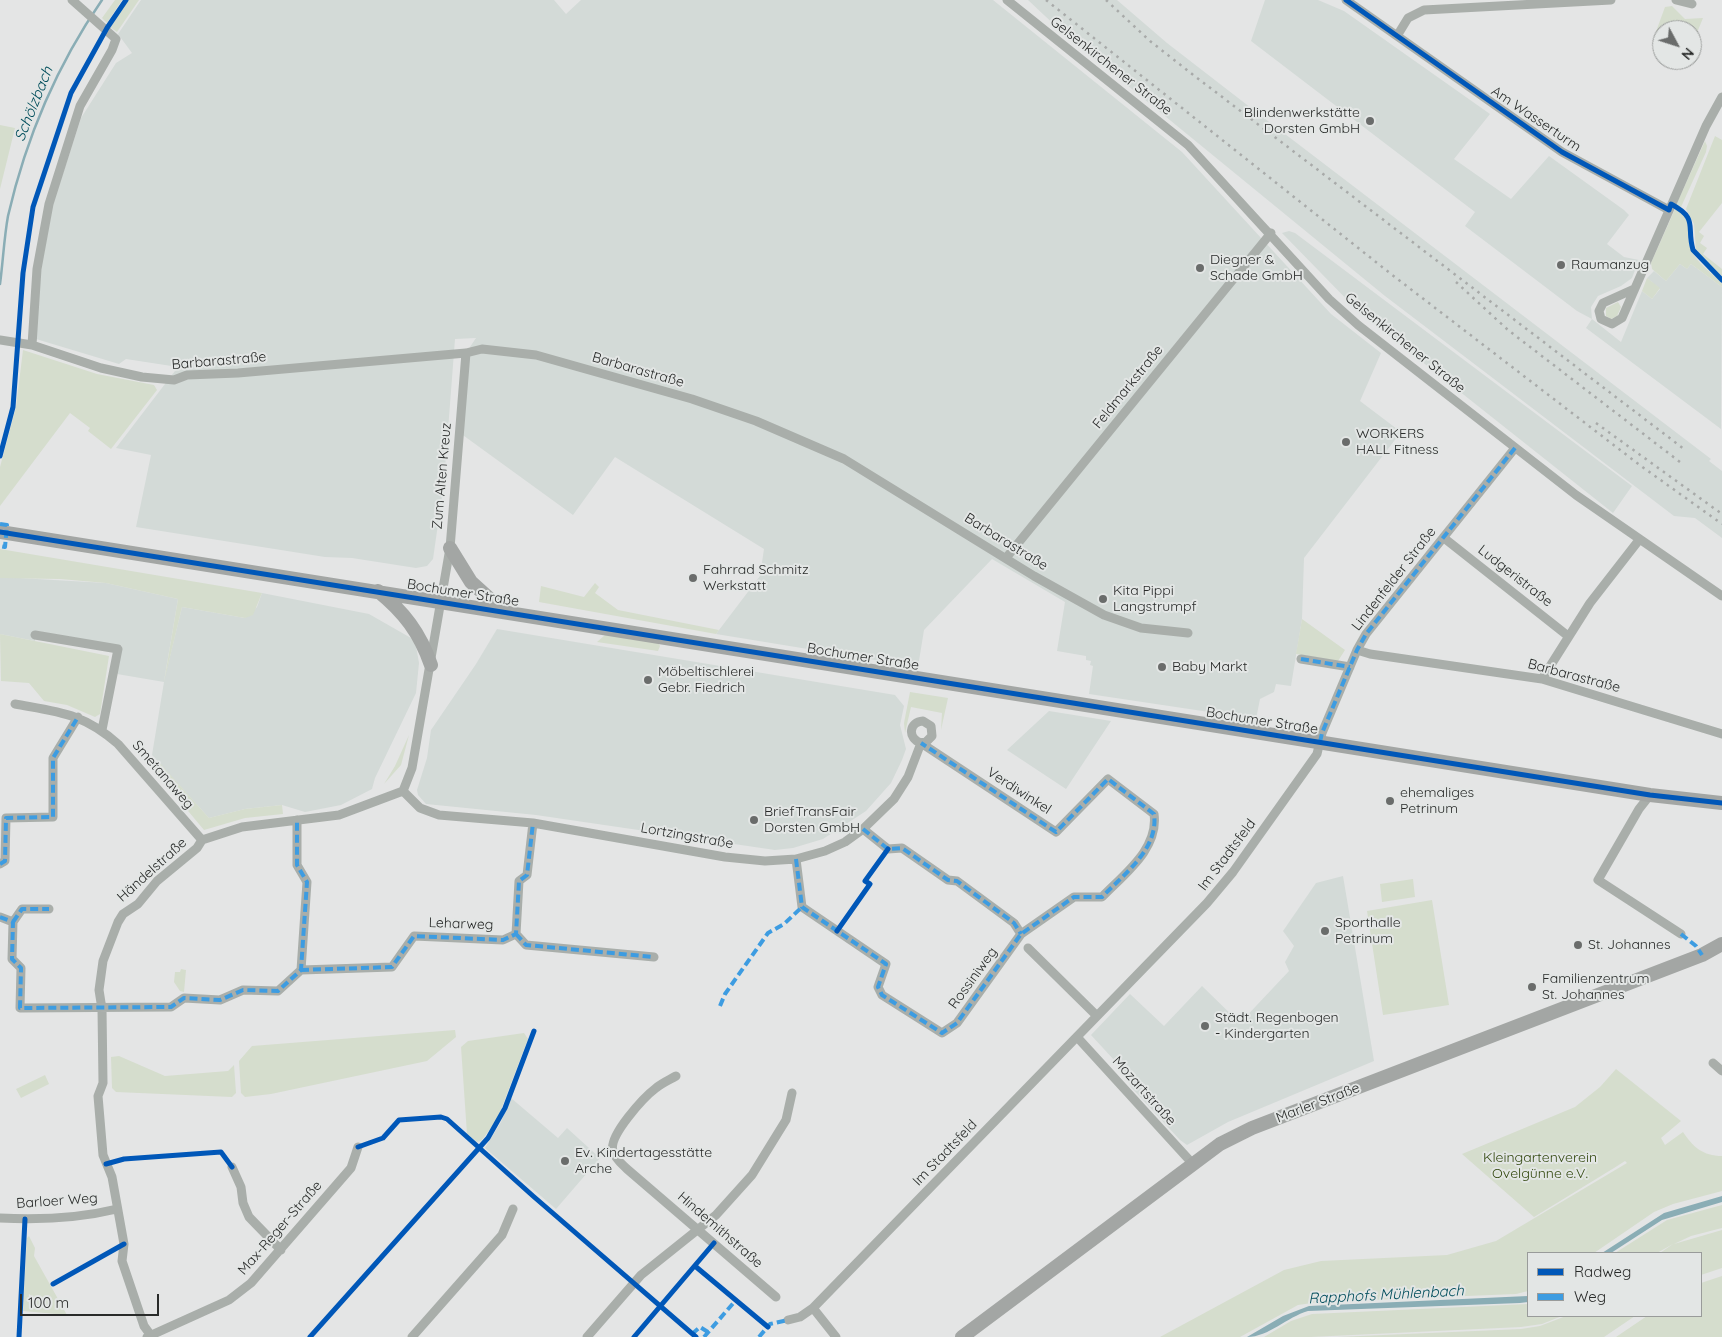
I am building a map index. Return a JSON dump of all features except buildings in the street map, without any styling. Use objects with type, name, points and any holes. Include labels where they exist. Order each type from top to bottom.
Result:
[{"type":"main road","name":"Bochumer Straße","points":[[0,532],[1650,795],[1722,803]]},
{"type":"main road","points":[[450,548],[471,582],[504,611]]},
{"type":"main road","points":[[378,591],[409,619],[424,646],[431,664]]},
{"type":"main road","name":"Marler Straße","points":[[962,1337],[1192,1163],[1220,1144],[1252,1128],[1702,955],[1720,945]]},
{"type":"street","name":"Gelsenkirchener Straße","points":[[1007,0],[1188,145],[1271,233],[1329,299],[1358,325],[1515,448],[1639,540],[1722,596]]},
{"type":"street","name":"Am Wasserturm","points":[[1346,0],[1562,152],[1669,210]]},
{"type":"street","points":[[1397,36],[1408,18],[1424,10],[1517,2],[1612,0]]},
{"type":"street","points":[[1676,0],[1692,4]]},
{"type":"street","points":[[32,345],[37,269],[49,204],[80,106],[112,50],[116,39],[75,2]]},
{"type":"street","points":[[1634,290],[1706,126],[1722,97]]},
{"type":"street","name":"Feldmarkstraße","points":[[1006,558],[1271,233]]},
{"type":"street","name":"Barbarastraße","points":[[4,340],[32,345],[101,368],[142,377],[174,380],[187,375],[238,373],[466,353],[482,349],[536,355],[692,399],[756,421],[844,459],[1073,599],[1104,614],[1141,628],[1188,633]]},
{"type":"street","name":"Zum Alten Kreuz","points":[[442,601],[450,548],[466,353]]},
{"type":"street","name":"Lindenfelder Straße","points":[[1320,742],[1322,733],[1357,650],[1366,634],[1515,448]]},
{"type":"street","name":"Ludgeristraße","points":[[1444,538],[1568,636]]},
{"type":"street","points":[[1542,679],[1590,603],[1639,540]]},
{"type":"street","points":[[402,791],[412,768],[442,601]]},
{"type":"street","points":[[35,634],[118,649],[102,730]]},
{"type":"street","name":"Barbarastraße","points":[[1357,650],[1370,654],[1542,679],[1722,734]]},
{"type":"street","points":[[1301,659],[1350,667]]},
{"type":"street","name":"Smetanaweg","points":[[15,704],[78,717],[102,730],[118,744],[202,840]]},
{"type":"street","points":[[0,864],[4,861],[6,818],[53,817],[53,758],[78,717]]},
{"type":"street","name":"Im Stadtsfeld","points":[[788,1320],[800,1317],[813,1308],[1207,903],[1223,885],[1317,754],[1320,742]]},
{"type":"street","name":"Lortzingstraße","points":[[402,791],[420,808],[429,813],[534,823],[724,857],[765,861],[796,859],[825,851],[845,842],[864,829],[894,799],[908,778],[920,743]]},
{"type":"street","name":"Verdiwinkel","points":[[920,743],[1056,832],[1108,779],[1154,814],[1155,824],[1151,842],[1136,862],[1102,897],[1074,897],[1021,934]]},
{"type":"street","name":"Händelstraße","points":[[150,1336],[144,1326],[122,1261],[124,1244],[116,1209],[112,1177],[103,1155],[98,1096],[104,1083],[102,1009],[99,990],[104,961],[118,922],[124,914],[138,904],[157,880],[198,848],[202,840],[242,827],[340,815],[402,791]]},
{"type":"street","points":[[1650,795],[1638,809],[1598,880],[1681,934]]},
{"type":"street","points":[[49,909],[22,909],[13,922],[12,959],[21,968],[20,1008],[102,1009],[171,1007],[184,998],[220,1000],[243,990],[278,991],[301,970],[307,882],[297,865],[298,820]]},
{"type":"street","points":[[534,823],[526,875],[519,880],[516,934],[526,945],[654,957]]},
{"type":"street","points":[[864,829],[888,848],[902,848],[948,880],[957,881],[1014,923],[1021,934]]},
{"type":"street","name":"Rossiniweg","points":[[796,859],[802,907],[886,964],[878,987],[882,995],[942,1033],[957,1024],[1021,934]]},
{"type":"street","points":[[0,917],[13,922]]},
{"type":"street","name":"Leharweg","points":[[301,970],[392,967],[414,936],[503,940],[516,934]]},
{"type":"street","points":[[1028,948],[1097,1016]]},
{"type":"street","name":"Mozartstraße","points":[[1077,1037],[1192,1163]]},
{"type":"street","points":[[1713,1063],[1722,1071]]},
{"type":"street","name":"Hindemithstraße","points":[[676,1076],[655,1089],[620,1129],[613,1141],[613,1151],[618,1161],[776,1297]]},
{"type":"street","points":[[586,1337],[641,1275],[716,1216],[752,1175],[786,1120],[792,1093]]},
{"type":"street","name":"Max-Reger-Straße","points":[[150,1336],[229,1300],[251,1283],[351,1168],[358,1147]]},
{"type":"street","points":[[232,1167],[241,1187],[243,1203],[248,1218],[280,1250]]},
{"type":"street","name":"Barloer Weg","points":[[0,1218],[25,1219],[103,1213],[116,1209]]},
{"type":"street","points":[[412,1337],[502,1236],[513,1209]]},
{"type":"street","points":[[813,1308],[836,1337]]},
{"type":"shaded area","points":[[141,0],[554,0],[566,14],[581,0],[993,0],[1182,152],[1331,314],[1381,353],[1360,401],[1401,432],[1304,558],[1302,619],[1291,686],[1276,684],[1274,692],[1260,699],[1256,719],[1089,694],[1093,666],[1090,665],[1091,661],[1086,660],[1086,656],[1057,651],[1065,602],[992,559],[924,630],[918,667],[716,634],[760,576],[764,549],[615,457],[573,515],[460,433],[466,353],[476,338],[455,339],[444,482],[433,559],[427,566],[416,568],[352,558],[325,557],[136,527],[151,455],[116,448],[178,367],[126,359],[119,364],[36,339],[41,268],[53,204],[81,118],[116,63],[132,53],[118,34]]},
{"type":"shaded area","points":[[1028,0],[1117,0],[1167,43],[1264,118],[1711,459],[1709,461],[1722,471],[1722,538],[1695,518],[1674,516],[1385,296],[1061,31]]},
{"type":"shaded area","points":[[1265,0],[1318,0],[1344,11],[1490,114],[1454,159],[1511,199],[1549,156],[1624,210],[1629,215],[1607,244],[1624,257],[1639,260],[1632,278],[1621,286],[1598,296],[1591,307],[1592,319],[1577,311],[1465,226],[1475,212],[1251,41]]},
{"type":"shaded area","points":[[1289,231],[1295,233],[1632,486],[1613,513],[1358,311],[1282,233]]},
{"type":"shaded area","points":[[1680,264],[1687,269],[1691,264],[1722,287],[1721,429],[1586,328],[1592,319],[1621,342],[1642,291],[1652,299],[1660,289],[1647,278],[1654,271],[1666,281]]},
{"type":"shaded area","points":[[0,578],[106,583],[178,599],[164,681],[182,607],[245,618],[257,607],[262,593],[369,614],[411,638],[416,646],[419,663],[416,693],[375,778],[372,789],[341,805],[305,812],[282,805],[245,809],[209,818],[152,755],[164,682],[117,674],[122,646],[36,631],[35,641],[0,634]]},
{"type":"shaded area","points":[[497,629],[895,695],[904,706],[900,725],[906,749],[891,783],[866,811],[823,839],[793,848],[775,850],[536,815],[426,804],[418,795],[417,790],[427,758],[431,730],[476,664]]},
{"type":"shaded area","points":[[1049,711],[1111,721],[1066,789],[1007,750]]},
{"type":"shaded area","points":[[1343,876],[1374,1061],[1228,1122],[1187,1145],[1180,1140],[1130,1086],[1127,1074],[1091,1035],[1130,994],[1164,1026],[1202,986],[1240,1023],[1289,971],[1285,962],[1294,946],[1283,931],[1316,883]]},
{"type":"shaded area","points":[[511,1098],[558,1138],[567,1128],[600,1158],[556,1209],[485,1148],[501,1122]]},
{"type":"green space","points":[[115,0],[122,0],[107,23],[102,18]]},
{"type":"green space","points":[[128,0],[139,0],[117,32],[110,27]]},
{"type":"green space","points":[[1672,6],[1685,19],[1703,18],[1702,20],[1660,20],[1665,7]]},
{"type":"green space","points":[[0,125],[15,128],[0,189]]},
{"type":"green space","points":[[1715,136],[1722,140],[1722,203],[1699,232],[1704,236],[1700,243],[1707,248],[1703,254],[1722,269],[1722,277],[1696,250],[1694,224],[1686,209]]},
{"type":"green space","points":[[1705,141],[1707,146],[1706,152],[1681,207],[1676,205]]},
{"type":"green space","points":[[1675,209],[1687,218],[1689,223],[1689,244],[1694,255],[1722,283],[1722,287],[1691,264],[1687,269],[1680,264],[1666,281],[1652,269],[1651,263]]},
{"type":"green space","points":[[1647,278],[1660,288],[1652,299],[1642,291]]},
{"type":"green space","points":[[1618,302],[1621,307],[1617,316],[1611,319],[1606,316],[1606,308]]},
{"type":"green space","points":[[23,350],[97,374],[154,385],[157,390],[111,449],[88,431],[90,428],[70,413],[0,506],[0,467],[16,407]]},
{"type":"green space","points":[[0,549],[262,593],[253,615],[245,618],[182,607],[164,682],[178,599],[106,583],[60,579],[0,578]]},
{"type":"green space","points":[[595,583],[599,587],[595,593],[618,610],[719,630],[716,634],[539,602],[541,586],[584,597]]},
{"type":"green space","points":[[1302,619],[1345,650],[1338,661],[1296,654]]},
{"type":"green space","points":[[0,634],[109,656],[100,714],[95,717],[67,705],[44,701],[29,683],[1,681]]},
{"type":"green space","points":[[605,635],[658,642],[660,646],[658,651],[597,642]]},
{"type":"green space","points":[[910,692],[948,698],[941,730],[942,713],[911,707],[905,733],[904,723]]},
{"type":"green space","points":[[409,735],[401,765],[384,784],[395,766]]},
{"type":"green space","points":[[158,761],[209,818],[245,809],[282,805],[283,814],[245,818],[204,830],[153,769]]},
{"type":"green space","points":[[1413,879],[1415,897],[1382,902],[1380,884]]},
{"type":"green space","points":[[1432,900],[1449,1005],[1383,1015],[1367,911]]},
{"type":"green space","points":[[181,969],[186,970],[184,992],[180,991],[174,982],[175,972],[180,972]]},
{"type":"green space","points":[[455,1030],[456,1037],[427,1061],[271,1094],[245,1097],[241,1093],[239,1061],[252,1046]]},
{"type":"green space","points":[[524,1033],[528,1039],[497,1120],[481,1141],[477,1142],[467,1134],[461,1047],[468,1041]]},
{"type":"green space","points":[[119,1056],[165,1076],[228,1071],[234,1065],[236,1093],[232,1097],[116,1092],[112,1088],[111,1057]]},
{"type":"green space","name":"Kleingartenverein Ovelgünne e.V.","points":[[1616,1069],[1681,1121],[1661,1138],[1665,1145],[1683,1132],[1699,1150],[1715,1156],[1722,1156],[1722,1191],[1673,1204],[1654,1212],[1595,1252],[1527,1252],[1527,1291],[1516,1294],[1319,1302],[1298,1305],[1240,1337],[1160,1337],[1284,1270],[1321,1261],[1447,1255],[1496,1241],[1627,1163],[1625,1161],[1534,1217],[1462,1154],[1575,1107],[1600,1087]]},
{"type":"green space","points":[[45,1075],[49,1084],[21,1098],[16,1089]]},
{"type":"green space","points":[[1722,1205],[1722,1228],[1691,1236],[1674,1244],[1722,1230],[1722,1268],[1702,1275],[1702,1252],[1661,1252],[1673,1244],[1659,1252],[1617,1252],[1667,1220]]},
{"type":"green space","points":[[29,1236],[35,1248],[34,1256],[67,1315],[23,1311],[27,1238]]},
{"type":"green space","points":[[1722,1276],[1722,1337],[1616,1337],[1646,1317],[1702,1317],[1702,1283]]},
{"type":"green space","points":[[1527,1304],[1527,1317],[1560,1317],[1542,1324],[1521,1327],[1310,1337],[1264,1337],[1291,1321],[1312,1314]]},
{"type":"green space","points":[[1563,1317],[1634,1317],[1604,1337],[1337,1337],[1521,1329],[1540,1326]]},
{"type":"water","points":[[1722,1196],[1722,1202],[1662,1220],[1613,1252],[1604,1252],[1664,1213]]},
{"type":"water","points":[[1527,1296],[1527,1302],[1520,1303],[1308,1311],[1263,1334],[1247,1337],[1283,1316],[1309,1306]]},
{"type":"waterway","name":"Schölzbach","points":[[0,284],[8,216],[24,158],[57,76],[102,0]]},
{"type":"railway","points":[[1046,0],[1391,274],[1641,466],[1722,524]]},
{"type":"railway","points":[[1106,0],[1150,41],[1192,74],[1684,449]]},
{"type":"railway","points":[[1456,282],[1508,330],[1680,462]]},
{"type":"railway","points":[[1596,423],[1722,514]]},
{"type":"marked path","points":[[1320,742],[1322,733],[1357,650],[1366,634],[1515,448]]},
{"type":"marked path","points":[[0,524],[7,525],[5,547],[0,546]]},
{"type":"marked path","points":[[1301,659],[1350,667]]},
{"type":"marked path","points":[[0,864],[5,861],[6,818],[53,817],[53,758],[78,717]]},
{"type":"marked path","points":[[796,859],[802,907],[886,964],[878,987],[882,995],[942,1033],[957,1023],[1021,934],[1074,897],[1102,897],[1138,860],[1146,850],[1151,839],[1154,827],[1154,814],[1108,779],[1056,832],[921,743]]},
{"type":"marked path","points":[[0,917],[13,922],[12,959],[21,968],[20,1008],[171,1007],[184,998],[220,1000],[243,990],[278,991],[301,970],[307,882],[297,865],[297,820]]},
{"type":"marked path","points":[[301,970],[392,967],[414,936],[503,940],[516,934],[519,881],[527,875],[533,823]]},
{"type":"marked path","points":[[863,829],[888,849],[902,848],[948,880],[957,881],[1014,923],[1021,934]]},
{"type":"marked path","points":[[720,1006],[725,994],[768,933],[784,924],[802,907]]},
{"type":"marked path","points":[[13,922],[22,909],[49,909]]},
{"type":"marked path","points":[[516,934],[526,945],[654,957]]},
{"type":"marked path","points":[[1681,934],[1696,946],[1702,955]]},
{"type":"marked path","points":[[704,1337],[736,1300]]},
{"type":"marked path","points":[[759,1337],[770,1324],[788,1320]]},
{"type":"marked path","points":[[692,1334],[700,1327],[708,1332]]},
{"type":"cycle path","points":[[0,456],[13,407],[23,273],[33,207],[71,93],[107,28],[126,0]]},
{"type":"cycle path","points":[[1346,0],[1562,152],[1669,210],[1671,204],[1680,209],[1690,224],[1693,250],[1722,280]]},
{"type":"cycle path","points":[[0,532],[1650,795],[1722,803]]},
{"type":"cycle path","points":[[837,931],[870,884],[865,881],[888,849]]},
{"type":"cycle path","points":[[310,1337],[488,1138],[505,1108],[534,1031]]},
{"type":"cycle path","points":[[358,1147],[383,1138],[399,1120],[441,1117],[447,1119],[696,1337]]},
{"type":"cycle path","points":[[106,1164],[124,1159],[221,1152],[232,1167]]},
{"type":"cycle path","points":[[19,1337],[25,1219]]},
{"type":"cycle path","points":[[634,1337],[714,1243]]},
{"type":"cycle path","points":[[53,1284],[124,1244]]},
{"type":"cycle path","points":[[695,1266],[768,1327]]},
{"type":"place","name":"Blindenwerkstätte Dorsten GmbH","points":[[1370,121]]},
{"type":"place","name":"Raumanzug","points":[[1561,265]]},
{"type":"place","name":"Diegner & Schade GmbH","points":[[1200,268]]},
{"type":"place","name":"WORKERS HALL Fitness","points":[[1346,442]]},
{"type":"place","name":"Fahrrad Schmitz Werkstatt","points":[[693,578]]},
{"type":"place","name":"Kita Pippi Langstrumpf","points":[[1103,599]]},
{"type":"place","name":"Baby Markt","points":[[1162,667]]},
{"type":"place","name":"Möbeltischlerei Gebr. Fiedrich","points":[[648,680]]},
{"type":"place","name":"ehemaliges Petrinum","points":[[1390,801]]},
{"type":"place","name":"BriefTransFair Dorsten GmbH","points":[[754,820]]},
{"type":"place","name":"Sporthalle Petrinum","points":[[1325,931]]},
{"type":"place","name":"St. Johannes","points":[[1578,945]]},
{"type":"place","name":"Familienzentrum St. Johannes","points":[[1532,987]]},
{"type":"place","name":"Städt. Regenbogen - Kindergarten","points":[[1205,1026]]},
{"type":"place","name":"Ev. Kindertagesstätte Arche","points":[[565,1161]]},
{"type":"water label","name":"Rapphofs Mühlenbach","points":[[1386,1295]]}]
